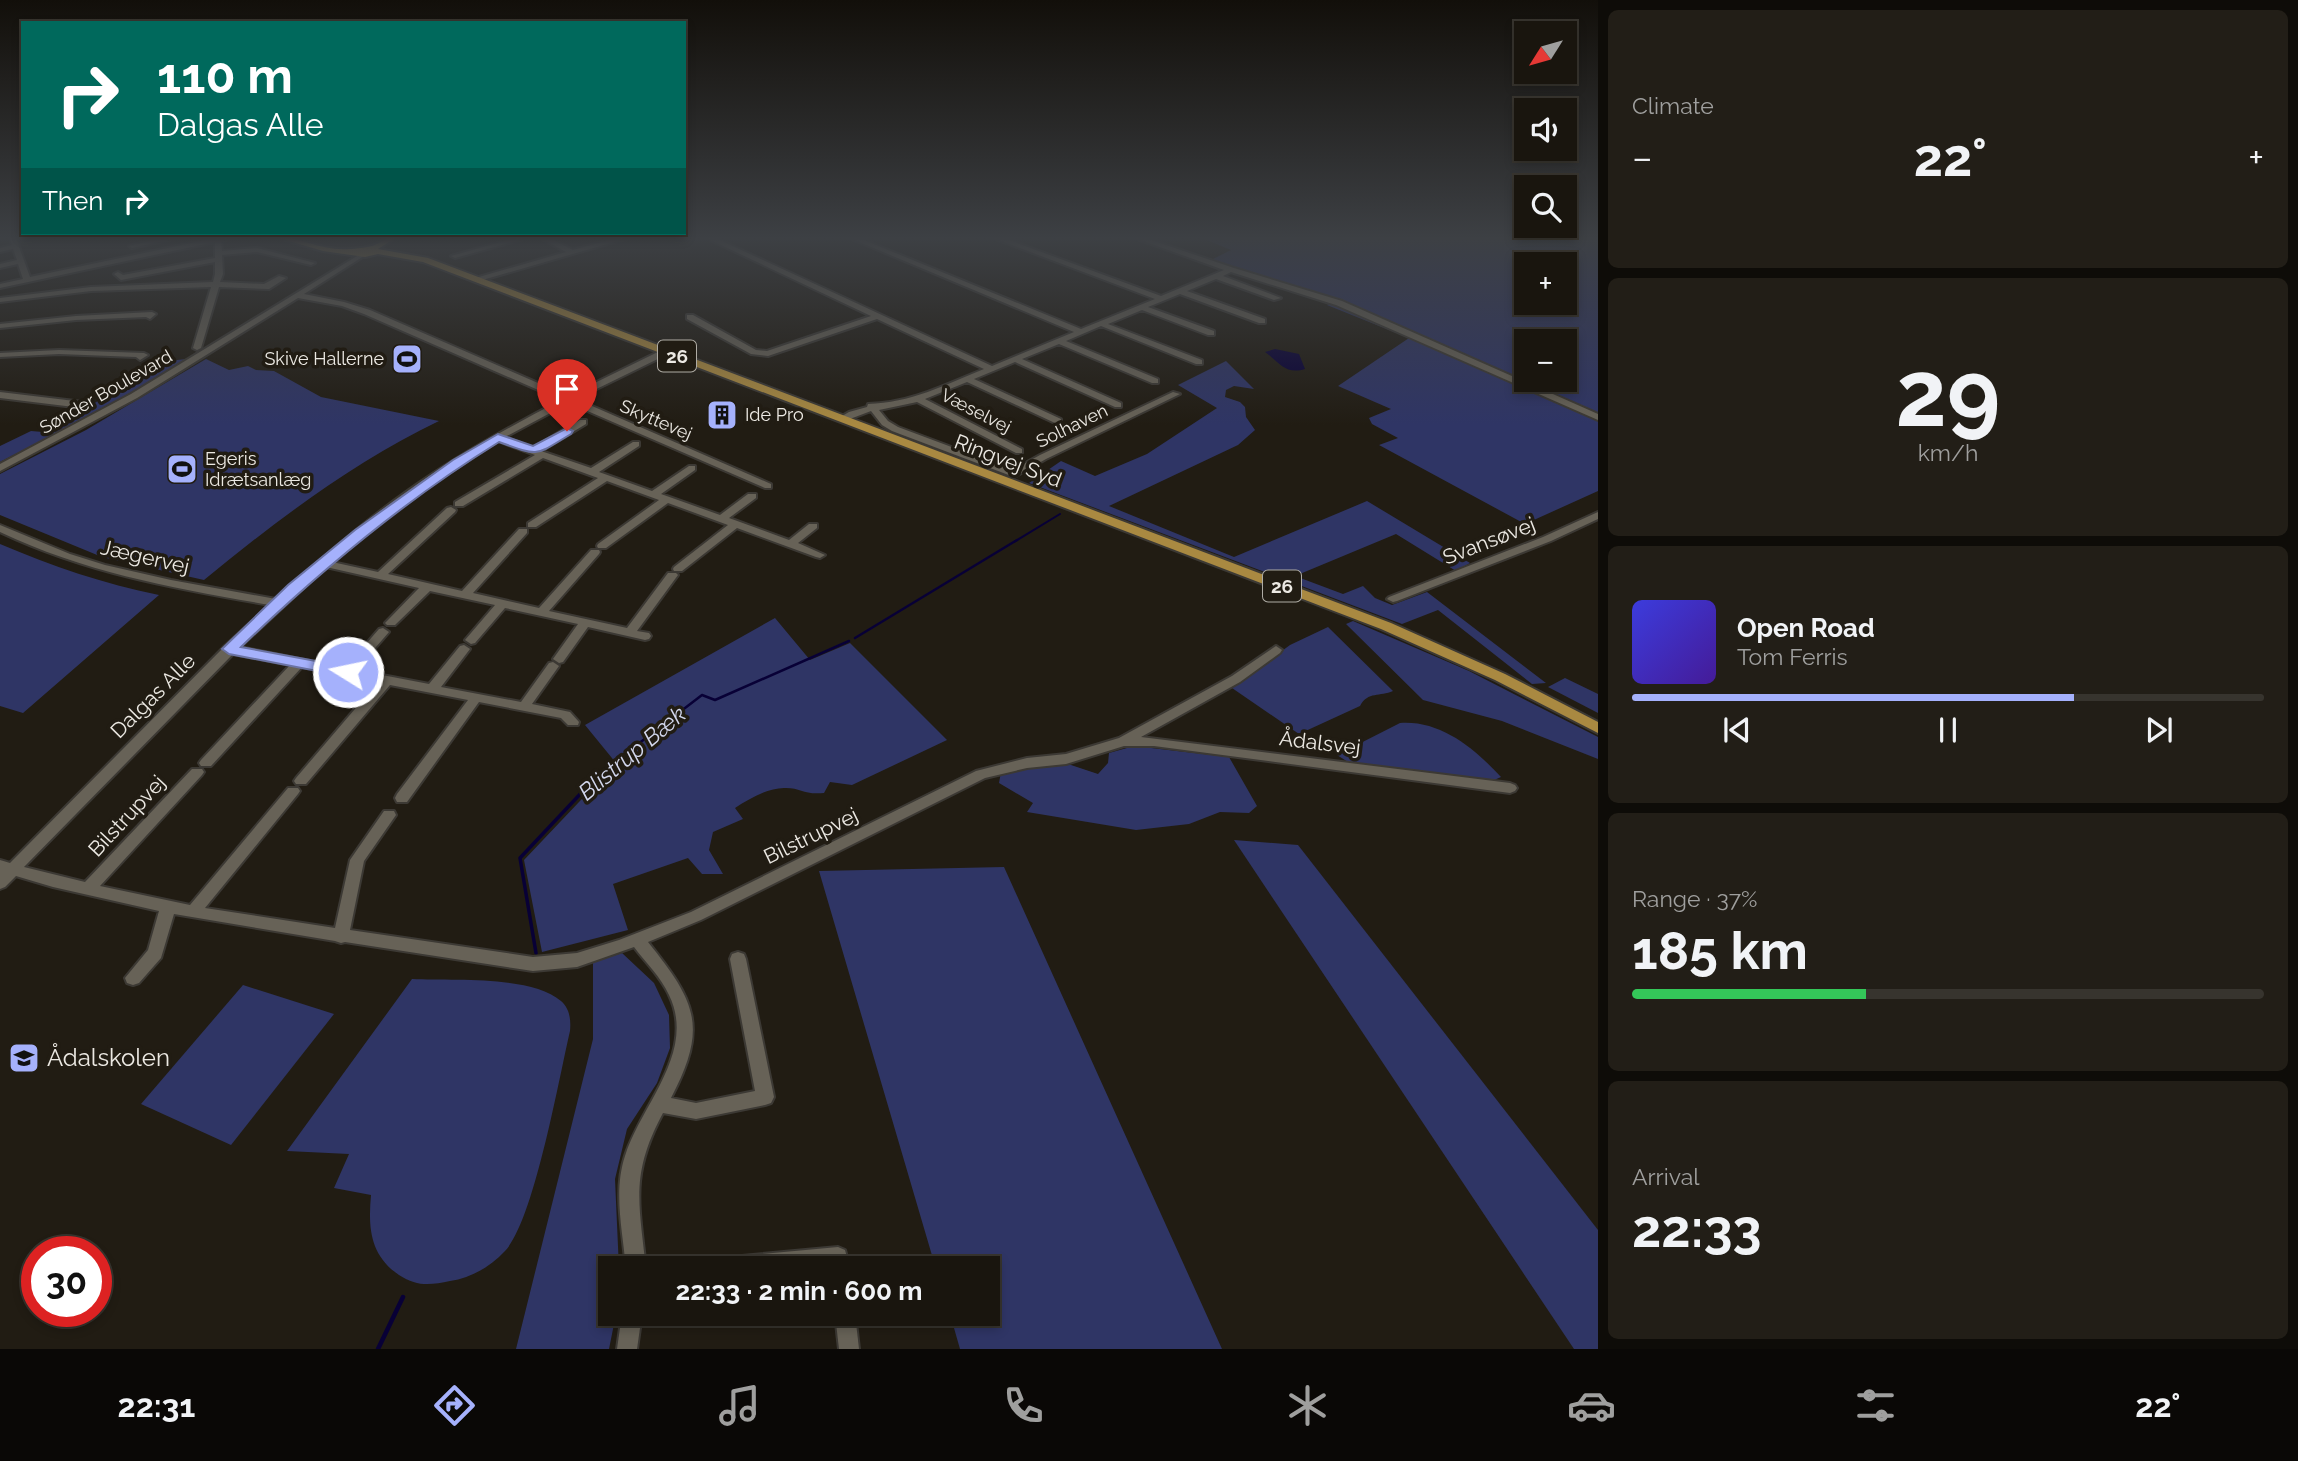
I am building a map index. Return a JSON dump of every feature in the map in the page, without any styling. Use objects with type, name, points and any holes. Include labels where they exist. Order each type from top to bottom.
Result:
[{"type":"main road","name":"Ringvej Syd","points":[[528,299],[1386,626],[1500,677],[1598,728]]},
{"type":"street","points":[[197,348],[212,299]]},
{"type":"street","name":"Sønder Boulevard","points":[[0,468],[134,396],[290,299]]},
{"type":"street","name":"Skyttevej","points":[[317,299],[367,312],[768,486]]},
{"type":"street","points":[[840,299],[992,369]]},
{"type":"street","points":[[1001,299],[1081,332]]},
{"type":"street","name":"Væselvej","points":[[842,419],[871,407],[897,405],[918,399],[1162,299]]},
{"type":"street","points":[[1202,299],[1262,321]]},
{"type":"street","points":[[1321,299],[1359,311],[1598,417]]},
{"type":"street","points":[[1142,307],[1211,333]]},
{"type":"street","points":[[0,327],[76,317],[152,314],[150,317]]},
{"type":"street","points":[[690,317],[754,352],[764,354],[877,316]]},
{"type":"street","points":[[1102,324],[1199,362]]},
{"type":"street","points":[[1060,341],[1155,381]]},
{"type":"street","points":[[0,355],[83,352],[144,355],[140,359]]},
{"type":"street","name":"Dalgas Alle","points":[[0,883],[6,867],[229,649],[323,563],[411,494],[498,438],[568,399],[665,352]]},
{"type":"street","points":[[1015,359],[1118,405]]},
{"type":"street","name":"Væselvej","points":[[967,379],[1058,421]]},
{"type":"street","name":"Solhaven","points":[[871,407],[885,423],[895,429],[1014,474],[1043,457],[1176,394]]},
{"type":"street","points":[[0,395],[83,405],[78,408]]},
{"type":"street","name":"Væselvej","points":[[918,399],[1019,451]]},
{"type":"street","points":[[380,576],[455,507],[583,422]]},
{"type":"street","points":[[498,438],[820,555]]},
{"type":"street","points":[[592,472],[636,444]]},
{"type":"street","points":[[654,494],[692,468]]},
{"type":"street","points":[[465,595],[527,528],[606,477]]},
{"type":"street","points":[[722,519],[752,496]]},
{"type":"street","points":[[542,612],[598,549],[667,499]]},
{"type":"street","name":"Svansøvej","points":[[1393,599],[1547,539],[1598,515]]},
{"type":"street","points":[[630,632],[675,572],[736,524]]},
{"type":"street","points":[[792,544],[813,526]]},
{"type":"street","name":"Jægervej","points":[[3,532],[115,572],[277,603]]},
{"type":"street","points":[[323,563],[645,636]]},
{"type":"street","points":[[348,672],[427,587]]},
{"type":"street","points":[[432,689],[502,604]]},
{"type":"street","points":[[524,707],[586,622]]},
{"type":"street","points":[[229,649],[565,715],[573,722]]},
{"type":"street","name":"Bilstrupvej","points":[[6,867],[193,912],[341,937],[533,964],[577,960],[696,916],[981,774],[1027,763],[1066,759],[1125,741],[1236,680],[1276,650]]},
{"type":"street","name":"Bilstrupvej","points":[[88,888],[299,663]]},
{"type":"street","points":[[193,912],[387,680]]},
{"type":"street","points":[[402,798],[476,698]]},
{"type":"street","name":"Ådalsvej","points":[[1125,741],[1154,742],[1510,788]]},
{"type":"street","points":[[341,937],[357,860],[389,815]]},
{"type":"street","points":[[133,978],[155,953],[167,906]]},
{"type":"street","points":[[634,1256],[630,1182],[632,1159],[640,1138],[677,1073],[684,1049],[685,1024],[680,1001],[670,982],[637,939]]},
{"type":"street","points":[[660,1104],[696,1111],[765,1097],[738,959]]},
{"type":"street","points":[[627,1349],[630,1326]]},
{"type":"street","points":[[846,1326],[849,1349]]},
{"type":"shaded area","points":[[1323,299],[1514,299],[1514,315],[1577,315],[1577,299],[1598,299],[1598,415],[1546,392],[1577,392],[1577,329],[1514,329],[1514,378],[1374,316]]},
{"type":"shaded area","points":[[1331,303],[1514,382],[1514,392],[1538,392],[1598,418],[1598,491],[1525,524],[1379,445],[1398,438],[1372,424],[1369,418],[1391,409],[1338,386],[1409,338],[1327,305]]},
{"type":"shaded area","points":[[1275,349],[1299,354],[1305,369],[1288,369],[1265,352]]},
{"type":"shaded area","points":[[186,359],[107,407],[0,462],[0,446],[31,431],[43,432],[85,410],[151,363]]},
{"type":"shaded area","name":"Egeris Idrætsanlæg","points":[[206,359],[229,370],[248,366],[256,370],[274,371],[321,397],[439,421],[407,437],[317,493],[204,580],[102,557],[0,515],[0,474],[86,430]]},
{"type":"shaded area","points":[[1226,361],[1254,389],[1234,386],[1226,390],[1225,397],[1240,402],[1245,407],[1246,417],[1255,430],[1238,445],[1109,506],[1234,557],[1367,501],[1470,563],[1456,571],[1396,534],[1295,576],[1343,594],[1363,586],[1375,598],[1392,605],[1427,592],[1546,683],[1532,684],[1438,610],[1402,624],[1029,483],[1061,461],[1095,476],[1147,454],[1217,408],[1178,385]]},
{"type":"shaded area","points":[[0,544],[78,574],[159,595],[23,713],[0,706]]},
{"type":"shaded area","points":[[775,618],[810,660],[850,643],[947,740],[852,785],[830,782],[824,793],[780,788],[753,797],[735,808],[743,819],[713,832],[709,850],[723,874],[702,874],[688,858],[613,884],[628,930],[542,952],[524,860],[616,763],[585,725]]},
{"type":"shaded area","points":[[1353,621],[1469,671],[1598,737],[1598,759],[1502,721],[1423,700],[1346,624]]},
{"type":"shaded area","points":[[1328,627],[1393,691],[1371,696],[1360,706],[1299,734],[1232,688],[1290,645]]},
{"type":"shaded area","points":[[1565,678],[1598,694],[1598,713],[1548,687]]},
{"type":"shaded area","points":[[1400,723],[1415,723],[1443,731],[1480,756],[1501,777],[1492,781],[1348,762],[1337,755]]},
{"type":"shaded area","points":[[1134,746],[1229,757],[1257,806],[1249,813],[1220,812],[1189,824],[1136,830],[1027,812],[1033,803],[999,783],[1001,772],[1065,763],[1098,774],[1108,763],[1109,753]]},
{"type":"shaded area","points":[[1234,840],[1298,845],[1598,1230],[1598,1349],[1574,1349]]},
{"type":"shaded area","points":[[1004,867],[1222,1349],[960,1349],[953,1326],[1000,1326],[1000,1256],[932,1256],[819,871]]},
{"type":"shaded area","points":[[622,953],[654,983],[669,1015],[670,1048],[657,1083],[627,1129],[615,1179],[618,1256],[598,1256],[598,1326],[614,1326],[609,1349],[516,1349],[593,1039],[593,962]]},
{"type":"shaded area","points":[[412,979],[490,981],[531,987],[561,1001],[568,1011],[570,1023],[544,1147],[526,1211],[516,1235],[505,1251],[480,1271],[458,1280],[430,1284],[406,1279],[382,1259],[371,1230],[371,1195],[334,1188],[349,1154],[287,1151]]},
{"type":"shaded area","points":[[243,985],[334,1014],[231,1145],[141,1104]]},
{"type":"waterway","name":"Blistrup Bæk","points":[[1014,542],[1060,514]]},
{"type":"waterway","name":"Blistrup Bæk","points":[[855,638],[1017,540]]},
{"type":"waterway","name":"Blistrup Bæk","points":[[625,754],[702,695],[715,700],[849,641]]},
{"type":"waterway","name":"Blistrup Bæk","points":[[536,953],[520,858],[600,773],[628,752]]},
{"type":"waterway","name":"Blistrup Bæk","points":[[378,1349],[403,1297]]},
{"type":"place","name":"Skive Hallerne","points":[[407,359]]},
{"type":"place","name":"Ide Pro","points":[[722,415]]},
{"type":"place","name":"Egeris Idrætsanlæg","points":[[182,469]]},
{"type":"place","name":"Ådalskolen","points":[[24,1058]]},
{"type":"route","points":[[348,672],[229,649],[293,589],[359,533],[457,463],[498,438],[534,451],[567,431]]}]
